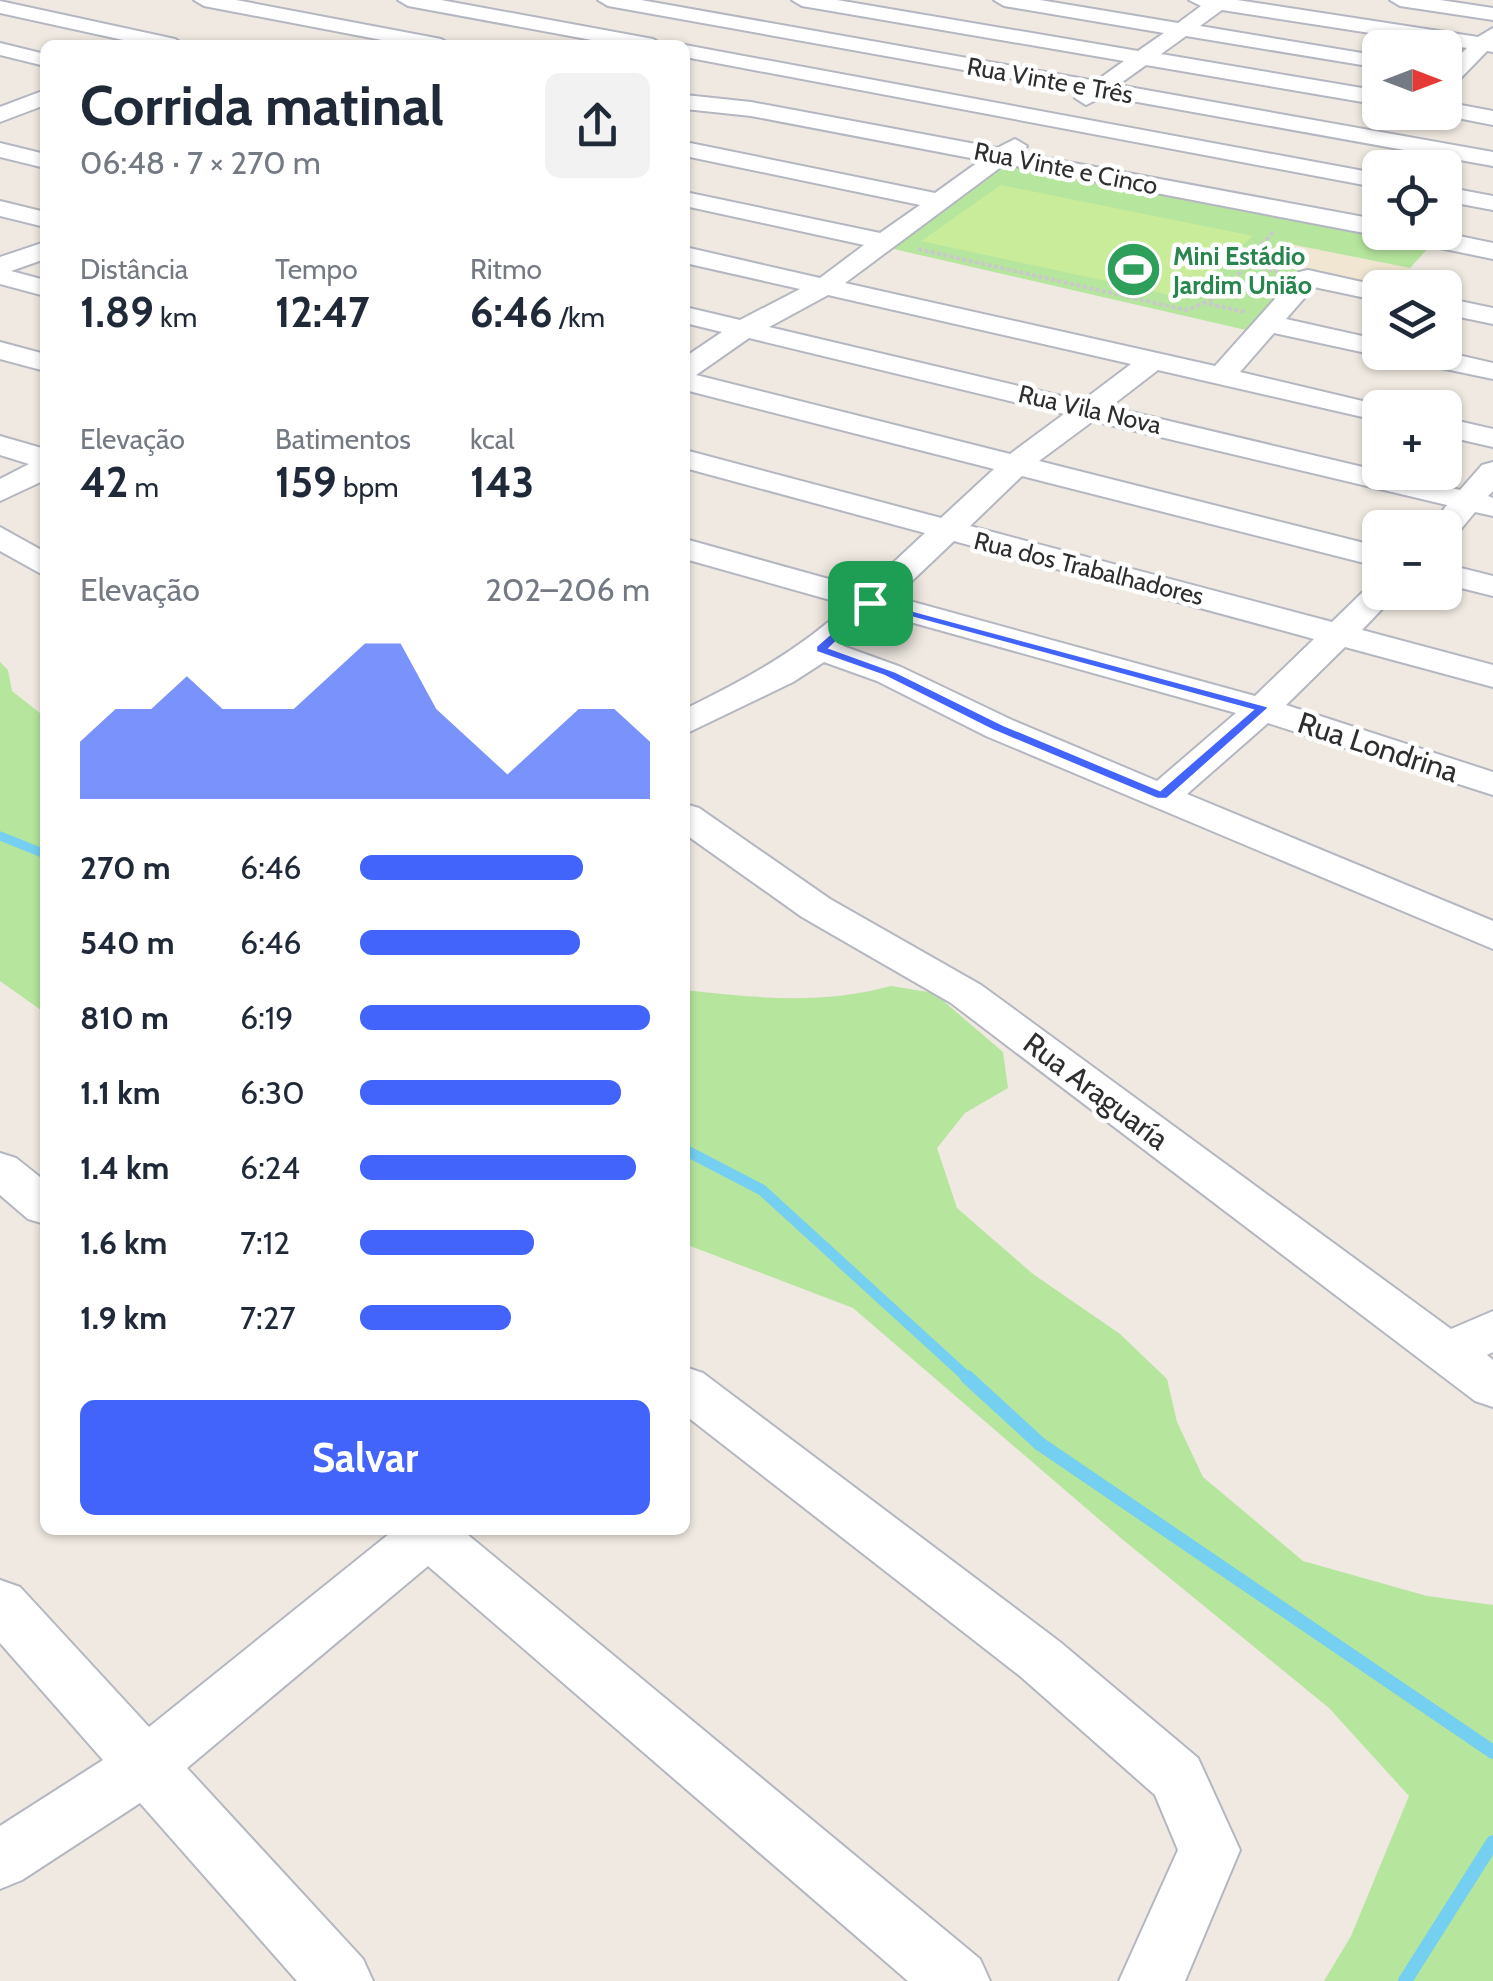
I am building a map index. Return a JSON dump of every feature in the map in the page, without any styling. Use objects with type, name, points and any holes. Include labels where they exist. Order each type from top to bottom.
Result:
[{"type":"street","points":[[204,0],[381,40]]},
{"type":"street","points":[[228,25],[292,0]]},
{"type":"street","points":[[408,0],[625,40]]},
{"type":"street","points":[[517,39],[605,0]]},
{"type":"street","name":"Rua Vinte e Três","points":[[605,0],[1493,159]]},
{"type":"street","points":[[802,0],[1362,95]]},
{"type":"street","points":[[690,125],[734,106],[789,70],[915,0]]},
{"type":"street","points":[[1004,0],[1362,59]]},
{"type":"street","points":[[1400,0],[1493,14]]},
{"type":"street","points":[[690,367],[744,329],[824,286],[1000,156],[1183,29],[1214,1],[1489,42]]},
{"type":"street","points":[[0,7],[167,40]]},
{"type":"street","points":[[344,30],[408,40]]},
{"type":"street","points":[[1462,64],[1489,42]]},
{"type":"street","points":[[0,49],[40,59]]},
{"type":"street","points":[[690,52],[1362,178]]},
{"type":"street","points":[[1462,76],[1480,78]]},
{"type":"street","name":"Rua Vinte e Cinco","points":[[690,93],[734,106],[1362,224]]},
{"type":"street","points":[[0,98],[39,103]]},
{"type":"street","name":"Rua Vinte e Cinco","points":[[690,102],[734,106]]},
{"type":"street","points":[[0,116],[39,103]]},
{"type":"street","points":[[1462,112],[1493,118]]},
{"type":"street","points":[[1308,214],[1394,130]]},
{"type":"street","points":[[690,149],[942,202]]},
{"type":"street","points":[[0,150],[40,159]]},
{"type":"street","points":[[1462,197],[1493,202]]},
{"type":"street","points":[[690,200],[886,242]]},
{"type":"street","points":[[0,208],[40,219]]},
{"type":"street","points":[[1462,245],[1493,251]]},
{"type":"street","points":[[0,266],[40,252]]},
{"type":"street","points":[[690,256],[1362,408]]},
{"type":"street","points":[[0,276],[40,287]]},
{"type":"street","points":[[1222,375],[1308,278],[1362,289]]},
{"type":"street","points":[[1462,310],[1493,316]]},
{"type":"street","name":"Rua Vila Nova","points":[[690,316],[1480,504]]},
{"type":"street","points":[[1270,324],[1362,344]]},
{"type":"street","points":[[0,350],[40,362]]},
{"type":"street","points":[[690,720],[781,675],[820,649],[1018,463],[1154,360]]},
{"type":"street","points":[[1462,364],[1493,371]]},
{"type":"street","points":[[690,382],[1362,552]]},
{"type":"street","points":[[1462,431],[1493,438]]},
{"type":"street","points":[[0,445],[40,457]]},
{"type":"street","name":"Rua dos Trabalhadores","points":[[690,460],[1493,676]]},
{"type":"street","points":[[0,492],[40,470]]},
{"type":"street","points":[[1480,504],[1493,471]]},
{"type":"street","points":[[0,537],[40,563]]},
{"type":"street","name":"Rua Londrina","points":[[690,551],[1262,708],[1493,784]]},
{"type":"street","points":[[1462,578],[1493,586]]},
{"type":"street","points":[[1162,796],[1262,708],[1362,610]]},
{"type":"street","points":[[820,649],[889,674],[999,728],[1493,936]]},
{"type":"street","name":"Rua Araguaría","points":[[690,820],[816,908],[966,994],[1471,1340],[1493,1387]]},
{"type":"street","points":[[0,1169],[40,1203]]},
{"type":"street","points":[[690,1391],[1040,1659],[1177,1777],[1209,1850],[1152,1981]]},
{"type":"street","points":[[0,1860],[144,1767],[424,1535]]},
{"type":"street","points":[[434,1535],[957,1981]]},
{"type":"street","points":[[0,1604],[340,1981]]},
{"type":"path","points":[[886,242],[1186,310],[1214,301],[1235,283],[1242,264],[1274,231]]},
{"type":"shaded area","points":[[1280,242],[1410,268],[1362,270],[1362,284],[1257,263]]},
{"type":"green space","points":[[1009,162],[1362,230],[1362,250],[1426,250],[1410,268],[1280,242],[1258,263],[1303,271],[1246,330],[885,247]]},
{"type":"green space","name":"Mini Estádio Jardim União","points":[[1001,185],[1253,236],[1184,298],[921,241]]},
{"type":"green space","points":[[0,662],[8,670],[12,691],[40,713],[40,1009],[0,981]]},
{"type":"green space","points":[[891,986],[934,993],[1003,1052],[1008,1088],[965,1113],[937,1148],[957,1208],[1033,1274],[1120,1334],[1167,1379],[1177,1422],[1203,1477],[1303,1561],[1427,1596],[1493,1605],[1493,1981],[1324,1981],[1351,1936],[1409,1796],[1329,1708],[1122,1539],[853,1308],[690,1246],[690,990],[814,998]]},
{"type":"waterway","points":[[0,836],[40,852]]},
{"type":"waterway","points":[[690,1153],[762,1190],[969,1379]]},
{"type":"waterway","points":[[967,1377],[1040,1444],[1493,1752]]},
{"type":"waterway","points":[[1405,1981],[1493,1842]]},
{"type":"place","name":"Mini Estádio Jardim União","points":[[1134,270]]},
{"type":"route","points":[[870,603],[1262,708],[1162,796],[999,728],[889,674],[820,649],[870,603]]}]
